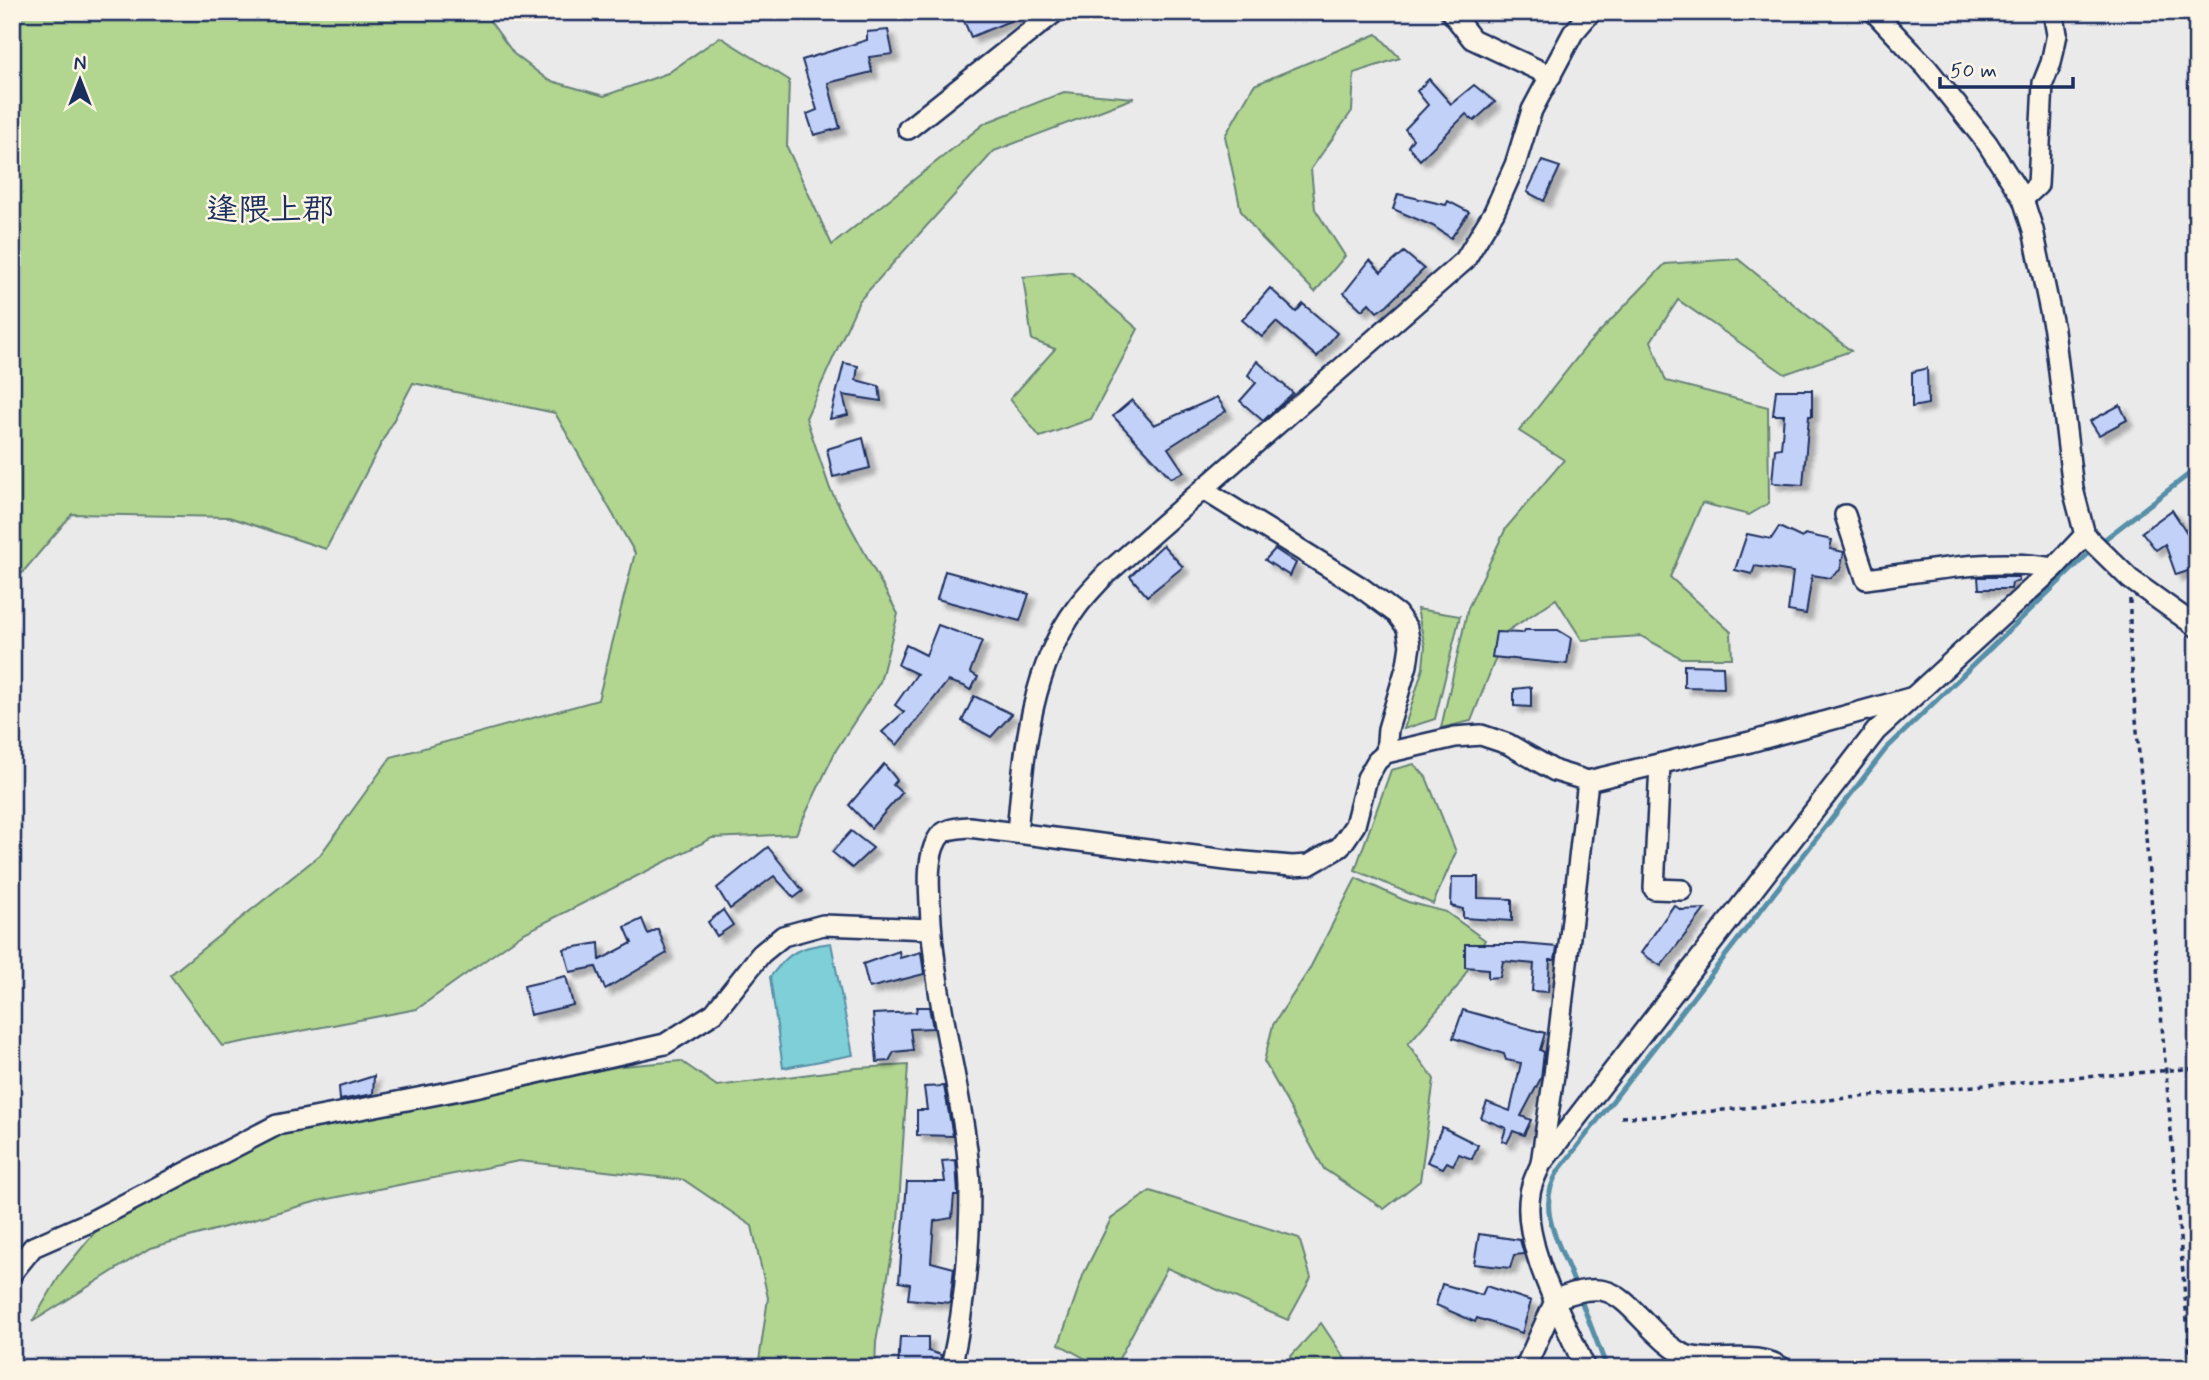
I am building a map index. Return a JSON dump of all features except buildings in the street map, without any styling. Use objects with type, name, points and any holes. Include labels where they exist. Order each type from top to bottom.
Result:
[{"type":"street","points":[[908,129],[1055,12]]},
{"type":"street","points":[[1451,12],[1472,40],[1551,76]]},
{"type":"street","points":[[1017,833],[1029,724],[1041,680],[1056,644],[1076,608],[1105,575],[1465,260],[1494,212],[1515,165],[1532,110],[1573,33],[1591,12]]},
{"type":"street","points":[[1874,12],[1927,68],[1987,143],[2023,199],[2033,230],[2054,330],[2073,489],[2085,535],[2130,579],[2197,627]]},
{"type":"street","points":[[2023,199],[2038,185],[2043,83],[2051,63],[2057,34],[2053,12]]},
{"type":"street","points":[[1205,490],[1359,586],[1397,614],[1407,628],[1410,645],[1407,665],[1388,729],[1386,753]]},
{"type":"street","points":[[1845,515],[1867,579],[1995,564],[2027,563],[2054,568]]},
{"type":"street","points":[[1541,1164],[1876,731],[2054,568],[2085,535]]},
{"type":"street","points":[[951,1368],[965,1287],[970,1187],[961,1113],[931,929],[931,862],[936,842],[942,833],[953,828],[969,827],[1234,861],[1309,865],[1340,847],[1347,837],[1354,825],[1367,778],[1377,761],[1386,753],[1455,737],[1481,735],[1508,744],[1555,771],[1588,781],[1750,742],[1910,698]]},
{"type":"street","points":[[1660,764],[1654,888],[1682,890]]},
{"type":"street","points":[[1585,1368],[1541,1266],[1530,1232],[1530,1194],[1541,1164],[1554,1075],[1588,781]]},
{"type":"street","points":[[12,1273],[33,1247],[92,1221],[277,1125],[475,1087],[666,1044],[714,1013],[761,954],[783,936],[822,925],[931,929]]},
{"type":"street","points":[[1525,1368],[1556,1299],[1592,1288],[1607,1290],[1668,1345],[1686,1355],[1703,1358],[1763,1359],[1783,1368]]},
{"type":"path","points":[[2130,579],[2130,648],[2191,1368]]},
{"type":"path","points":[[1620,1117],[1660,1116],[2197,1068]]},
{"type":"green space","points":[[12,12],[486,12],[514,54],[548,80],[604,96],[668,73],[720,37],[789,80],[787,147],[832,245],[985,123],[1064,92],[1134,98],[994,151],[859,301],[806,418],[830,489],[898,614],[880,682],[836,750],[796,834],[712,838],[522,934],[417,1009],[222,1046],[170,975],[320,855],[391,757],[598,700],[635,553],[555,413],[413,383],[326,549],[229,517],[72,514],[12,585]]},
{"type":"green space","points":[[1377,34],[1400,58],[1354,73],[1352,111],[1311,169],[1315,209],[1345,256],[1315,292],[1259,235],[1241,211],[1225,136],[1254,85]]},
{"type":"green space","points":[[1738,259],[1851,351],[1785,374],[1678,300],[1651,341],[1666,381],[1768,407],[1769,503],[1749,515],[1702,503],[1670,577],[1731,632],[1732,658],[1681,658],[1641,636],[1582,640],[1556,599],[1506,632],[1471,721],[1441,728],[1468,608],[1506,528],[1564,460],[1519,431],[1588,344],[1665,264]]},
{"type":"green space","points":[[1071,272],[1138,329],[1091,419],[1040,437],[1010,399],[1055,349],[1032,340],[1023,277]]},
{"type":"green space","points":[[1417,609],[1460,616],[1435,719],[1404,729],[1423,668],[1425,646]]},
{"type":"green space","points":[[1414,764],[1426,777],[1456,852],[1433,904],[1355,870],[1391,770]]},
{"type":"green space","points":[[1356,878],[1408,902],[1446,912],[1485,940],[1458,986],[1408,1044],[1434,1079],[1420,1181],[1384,1209],[1324,1169],[1264,1061],[1273,1025],[1309,970]]},
{"type":"green space","points":[[681,1061],[717,1086],[857,1068],[908,1065],[898,1221],[876,1342],[875,1368],[758,1368],[768,1298],[752,1226],[684,1180],[519,1161],[318,1201],[150,1248],[32,1322],[62,1272],[104,1221],[278,1129],[622,1066]]},
{"type":"green space","points":[[1150,1191],[1299,1238],[1311,1278],[1288,1320],[1167,1268],[1114,1368],[1102,1368],[1059,1344],[1084,1273],[1111,1219]]},
{"type":"green space","points":[[1321,1323],[1351,1368],[1273,1368],[1284,1364]]},
{"type":"water","points":[[831,943],[853,1055],[783,1068],[770,977],[783,961],[796,952]]},
{"type":"waterway","points":[[2105,539],[2197,468]]},
{"type":"waterway","points":[[1574,1282],[1549,1212],[1552,1184],[1559,1170],[1886,749],[2088,554]]},
{"type":"waterway","points":[[1582,1303],[1607,1368]]},
{"type":"district","name":"逢隈上郡","points":[[270,209]]}]
